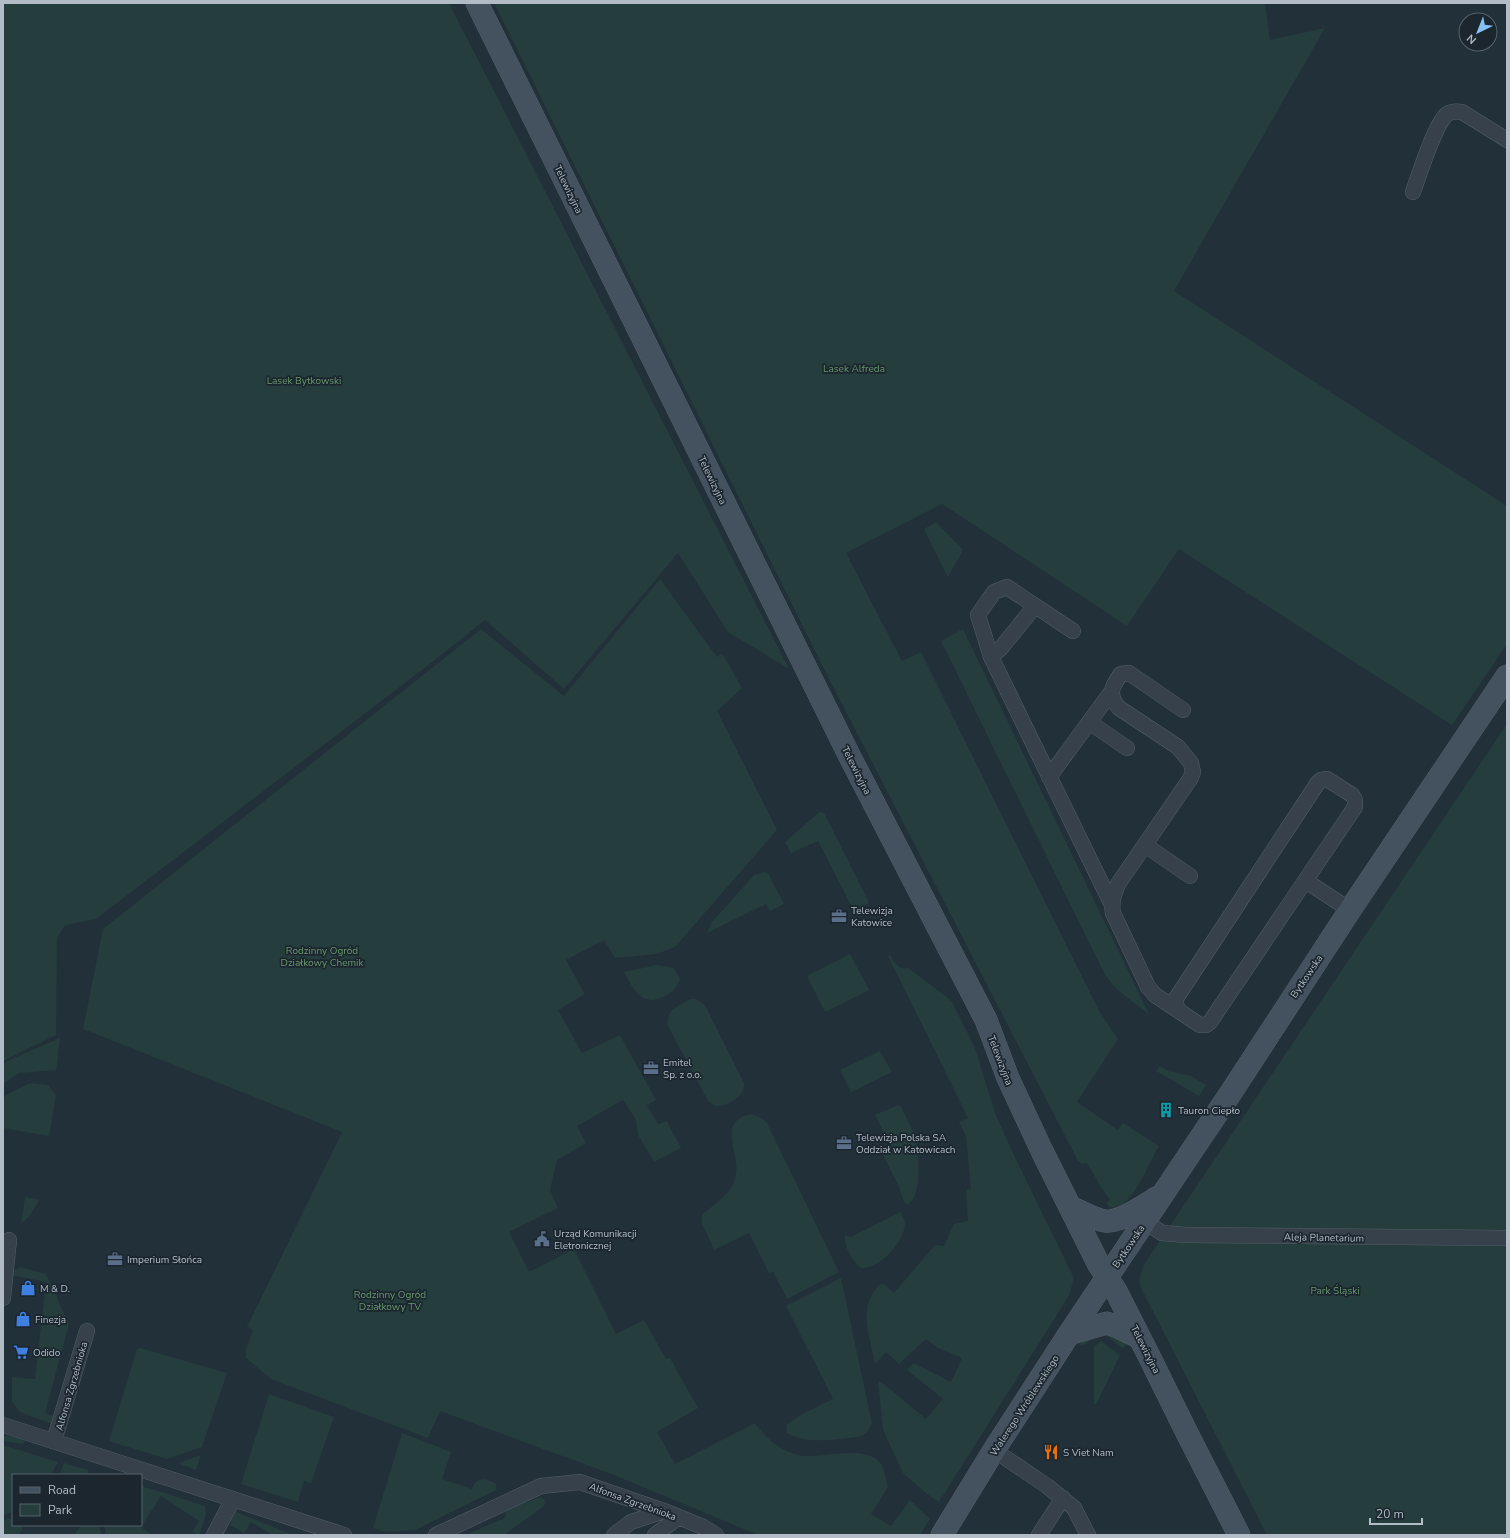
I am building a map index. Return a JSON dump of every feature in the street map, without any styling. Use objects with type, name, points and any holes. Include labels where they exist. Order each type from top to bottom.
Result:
[{"type":"street","name":"Telewizyjna","points":[[477,3],[850,756],[986,1020],[1011,1086],[1099,1265],[1116,1291],[1239,1535]]},
{"type":"street","points":[[1413,192],[1432,139],[1448,113],[1455,111],[1462,112],[1507,140]]},
{"type":"street","points":[[1073,631],[1007,586],[994,592],[978,615],[991,657],[1112,905]]},
{"type":"street","points":[[991,657],[1001,648],[1035,606]]},
{"type":"street","points":[[1049,777],[1112,692],[1115,682],[1121,674],[1129,673],[1183,710]]},
{"type":"street","name":"Bytkowska","points":[[1107,1277],[1507,676]]},
{"type":"street","points":[[1112,692],[1113,701],[1119,708],[1178,747],[1191,763],[1193,772],[1190,779],[1118,884],[1114,894],[1112,913],[1148,987],[1155,995],[1179,1011],[1200,1025],[1206,1025],[1210,1022],[1355,807],[1355,800],[1352,795],[1327,779],[1321,780],[1175,1000],[1179,1011]]},
{"type":"street","points":[[1089,722],[1127,748]]},
{"type":"street","points":[[1145,845],[1190,876]]},
{"type":"street","points":[[1306,881],[1350,910]]},
{"type":"street","points":[[1070,1206],[1103,1221],[1113,1221],[1122,1218],[1163,1194]]},
{"type":"street","name":"Aleja Planetarium","points":[[1144,1221],[1162,1233],[1186,1235],[1507,1238]]},
{"type":"street","points":[[3,1298],[9,1240]]},
{"type":"street","name":"Walerego Wróblewskiego","points":[[942,1535],[994,1450],[1107,1277]]},
{"type":"street","points":[[1069,1334],[1107,1323],[1140,1338]]},
{"type":"street","name":"Alfonsa Zgrzebnioka","points":[[54,1441],[87,1331]]},
{"type":"street","name":"Alfonsa Zgrzebnioka","points":[[3,1425],[344,1535]]},
{"type":"street","points":[[994,1450],[1063,1498],[1074,1508],[1088,1535]]},
{"type":"street","name":"Alfonsa Zgrzebnioka","points":[[436,1535],[541,1486],[580,1482],[664,1511],[703,1527],[716,1535]]},
{"type":"street","points":[[1039,1535],[1063,1498]]},
{"type":"street","points":[[214,1535],[233,1499]]},
{"type":"street","points":[[614,1535],[631,1522],[664,1511]]},
{"type":"street","points":[[655,1535],[679,1517]]},
{"type":"green space","name":"Lasek Bytkowski","points":[[3,3],[449,3],[789,669],[728,632],[678,553],[564,689],[485,620],[435,660],[96,919],[65,925],[57,938],[56,1035],[3,1061]]},
{"type":"green space","name":"Lasek Alfreda","points":[[494,3],[1265,3],[1270,40],[1325,28],[1174,291],[1507,506],[1507,644],[1452,725],[1179,549],[1127,626],[942,504],[846,553],[902,661],[921,652],[1099,1011],[1118,1039],[1077,1102],[1118,1130],[1123,1123],[1159,1146],[1135,1191],[1122,1204],[1110,1208],[1106,1203],[1110,1200],[1087,1163],[1082,1164],[1078,1161],[824,669]]},
{"type":"green space","points":[[936,522],[963,550],[948,577],[924,529]]},
{"type":"green space","points":[[660,579],[717,657],[722,653],[742,688],[717,711],[777,830],[675,947],[657,954],[615,958],[604,940],[566,960],[585,994],[558,1010],[582,1053],[620,1035],[656,1100],[647,1105],[658,1124],[667,1121],[681,1148],[654,1162],[638,1135],[636,1120],[623,1100],[577,1126],[586,1143],[557,1160],[550,1190],[558,1208],[509,1232],[529,1272],[574,1249],[616,1334],[644,1320],[666,1359],[670,1358],[698,1408],[657,1432],[675,1464],[755,1423],[770,1440],[782,1449],[789,1452],[804,1456],[845,1453],[866,1455],[875,1458],[881,1464],[888,1487],[871,1514],[891,1526],[910,1500],[930,1519],[920,1535],[758,1535],[614,1475],[440,1411],[428,1438],[271,1379],[246,1358],[246,1349],[253,1330],[247,1327],[342,1132],[83,1029],[103,929],[481,629],[564,696]]},
{"type":"green space","points":[[963,629],[1149,1014],[1113,985],[1104,973],[941,641]]},
{"type":"green space","name":"Park Śląski","points":[[1507,724],[1507,865],[1505,863],[1507,866],[1507,1535],[1267,1535],[1140,1286],[1141,1271]]},
{"type":"green space","points":[[819,812],[824,813],[869,903],[854,911],[818,841],[791,853],[785,842]]},
{"type":"green space","points":[[765,872],[769,875],[784,904],[770,911],[766,904],[707,933],[712,922],[754,875]]},
{"type":"green space","points":[[850,954],[869,990],[825,1012],[807,976]]},
{"type":"green space","points":[[890,955],[898,966],[905,969],[907,967],[948,998],[953,1004],[975,1048],[995,1113],[1074,1279],[1069,1295],[939,1502],[927,1494],[903,1473],[883,1430],[878,1381],[880,1381],[926,1419],[943,1399],[907,1370],[913,1363],[951,1382],[962,1358],[938,1348],[926,1339],[899,1364],[886,1352],[875,1364],[868,1332],[867,1312],[873,1293],[880,1284],[885,1285],[894,1293],[935,1245],[944,1246],[954,1224],[968,1221],[966,1190],[971,1189],[966,1136],[959,1122],[968,1118],[888,956]]},
{"type":"green space","points":[[657,965],[674,968],[680,979],[677,986],[669,994],[659,999],[645,999],[640,996],[632,986],[624,972]]},
{"type":"green space","points":[[690,999],[696,999],[705,1005],[744,1083],[744,1088],[740,1095],[725,1105],[717,1106],[708,1101],[668,1026],[668,1016],[670,1012],[677,1006]]},
{"type":"green space","points":[[60,1038],[56,1070],[19,1073],[3,1084],[3,1064]]},
{"type":"green space","points":[[880,1051],[892,1072],[851,1092],[840,1070]]},
{"type":"green space","points":[[1160,1066],[1169,1071],[1191,1076],[1206,1085],[1199,1096],[1156,1071]]},
{"type":"green space","points":[[30,1083],[48,1085],[56,1095],[49,1136],[3,1128],[3,1098]]},
{"type":"green space","points":[[898,1105],[901,1106],[914,1134],[917,1150],[918,1182],[913,1200],[908,1204],[905,1203],[900,1192],[901,1191],[882,1153],[891,1148],[875,1115]]},
{"type":"green space","points":[[751,1114],[762,1118],[767,1123],[839,1272],[787,1299],[773,1272],[769,1273],[749,1233],[714,1250],[702,1223],[702,1215],[730,1190],[733,1184],[736,1170],[736,1160],[732,1140],[734,1124],[740,1118]]},
{"type":"green space","points":[[25,1197],[37,1199],[39,1201],[30,1215],[21,1224]]},
{"type":"green space","points":[[901,1212],[905,1221],[904,1231],[895,1247],[883,1260],[868,1267],[861,1268],[849,1253],[845,1243],[845,1235],[851,1237]]},
{"type":"green space","points":[[20,1267],[46,1274],[69,1324],[45,1413],[56,1417],[52,1424],[20,1412],[12,1402],[12,1377],[35,1379],[46,1282],[11,1275],[13,1271]]},
{"type":"green space","points":[[841,1278],[872,1423],[867,1432],[858,1437],[813,1440],[795,1437],[787,1433],[786,1425],[799,1416],[833,1399],[786,1306]]},
{"type":"green space","points":[[1104,1329],[1118,1334],[1127,1345],[1122,1348],[1101,1332],[1084,1345],[1080,1345],[1084,1338],[1090,1333]]},
{"type":"green space","points":[[1101,1341],[1120,1355],[1096,1405],[1094,1404],[1094,1347]]},
{"type":"green space","points":[[140,1348],[227,1373],[202,1447],[167,1459],[109,1441],[137,1349]]},
{"type":"green space","points":[[269,1394],[334,1417],[311,1483],[304,1481],[298,1502],[241,1484]]},
{"type":"green space","points":[[402,1433],[451,1452],[442,1479],[472,1489],[479,1480],[489,1480],[496,1484],[496,1490],[415,1530],[386,1532],[373,1528]]},
{"type":"green space","points":[[3,1435],[19,1438],[25,1441],[23,1444],[3,1441]]},
{"type":"green space","points":[[3,1445],[58,1462],[52,1474],[12,1474],[12,1512],[3,1515]]},
{"type":"green space","points":[[201,1455],[196,1470],[178,1463]]},
{"type":"green space","points":[[64,1463],[88,1470],[89,1474],[59,1474]]},
{"type":"green space","points":[[142,1486],[205,1506],[206,1514],[199,1535],[192,1532],[199,1521],[161,1496],[142,1525]]},
{"type":"green space","points":[[540,1497],[545,1500],[544,1506],[504,1535],[465,1535],[505,1518],[506,1510]]},
{"type":"green space","points":[[234,1511],[293,1535],[273,1535],[251,1522],[244,1533],[230,1525]]},
{"type":"green space","points":[[12,1518],[12,1526],[24,1526],[19,1535],[3,1535],[3,1520]]},
{"type":"green space","points":[[80,1526],[99,1526],[102,1535],[74,1535]]},
{"type":"green space","points":[[104,1526],[142,1526],[152,1535],[106,1535]]},
{"type":"place","name":"Telewizja Katowice","points":[[839,916]]},
{"type":"place","name":"Emitel Sp. z o.o.","points":[[651,1068]]},
{"type":"place","name":"Tauron Ciepło","points":[[1166,1110]]},
{"type":"place","name":"Telewizja Polska SA Oddział w Katowicach","points":[[844,1143]]},
{"type":"place","name":"Urząd Komunikacji Eletronicznej","points":[[542,1239]]},
{"type":"place","name":"Imperium Słońca","points":[[115,1259]]},
{"type":"place","name":"M & D.","points":[[28,1288]]},
{"type":"place","name":"Finezja","points":[[23,1319]]},
{"type":"place","name":"Odido","points":[[21,1352]]},
{"type":"place","name":"S Viet Nam","points":[[1051,1452]]},
{"type":"park label","name":"Rodzinny Ogród Działkowy Chemik","points":[[322,956]]},
{"type":"park label","name":"Rodzinny Ogród Działkowy TV","points":[[390,1300]]}]
